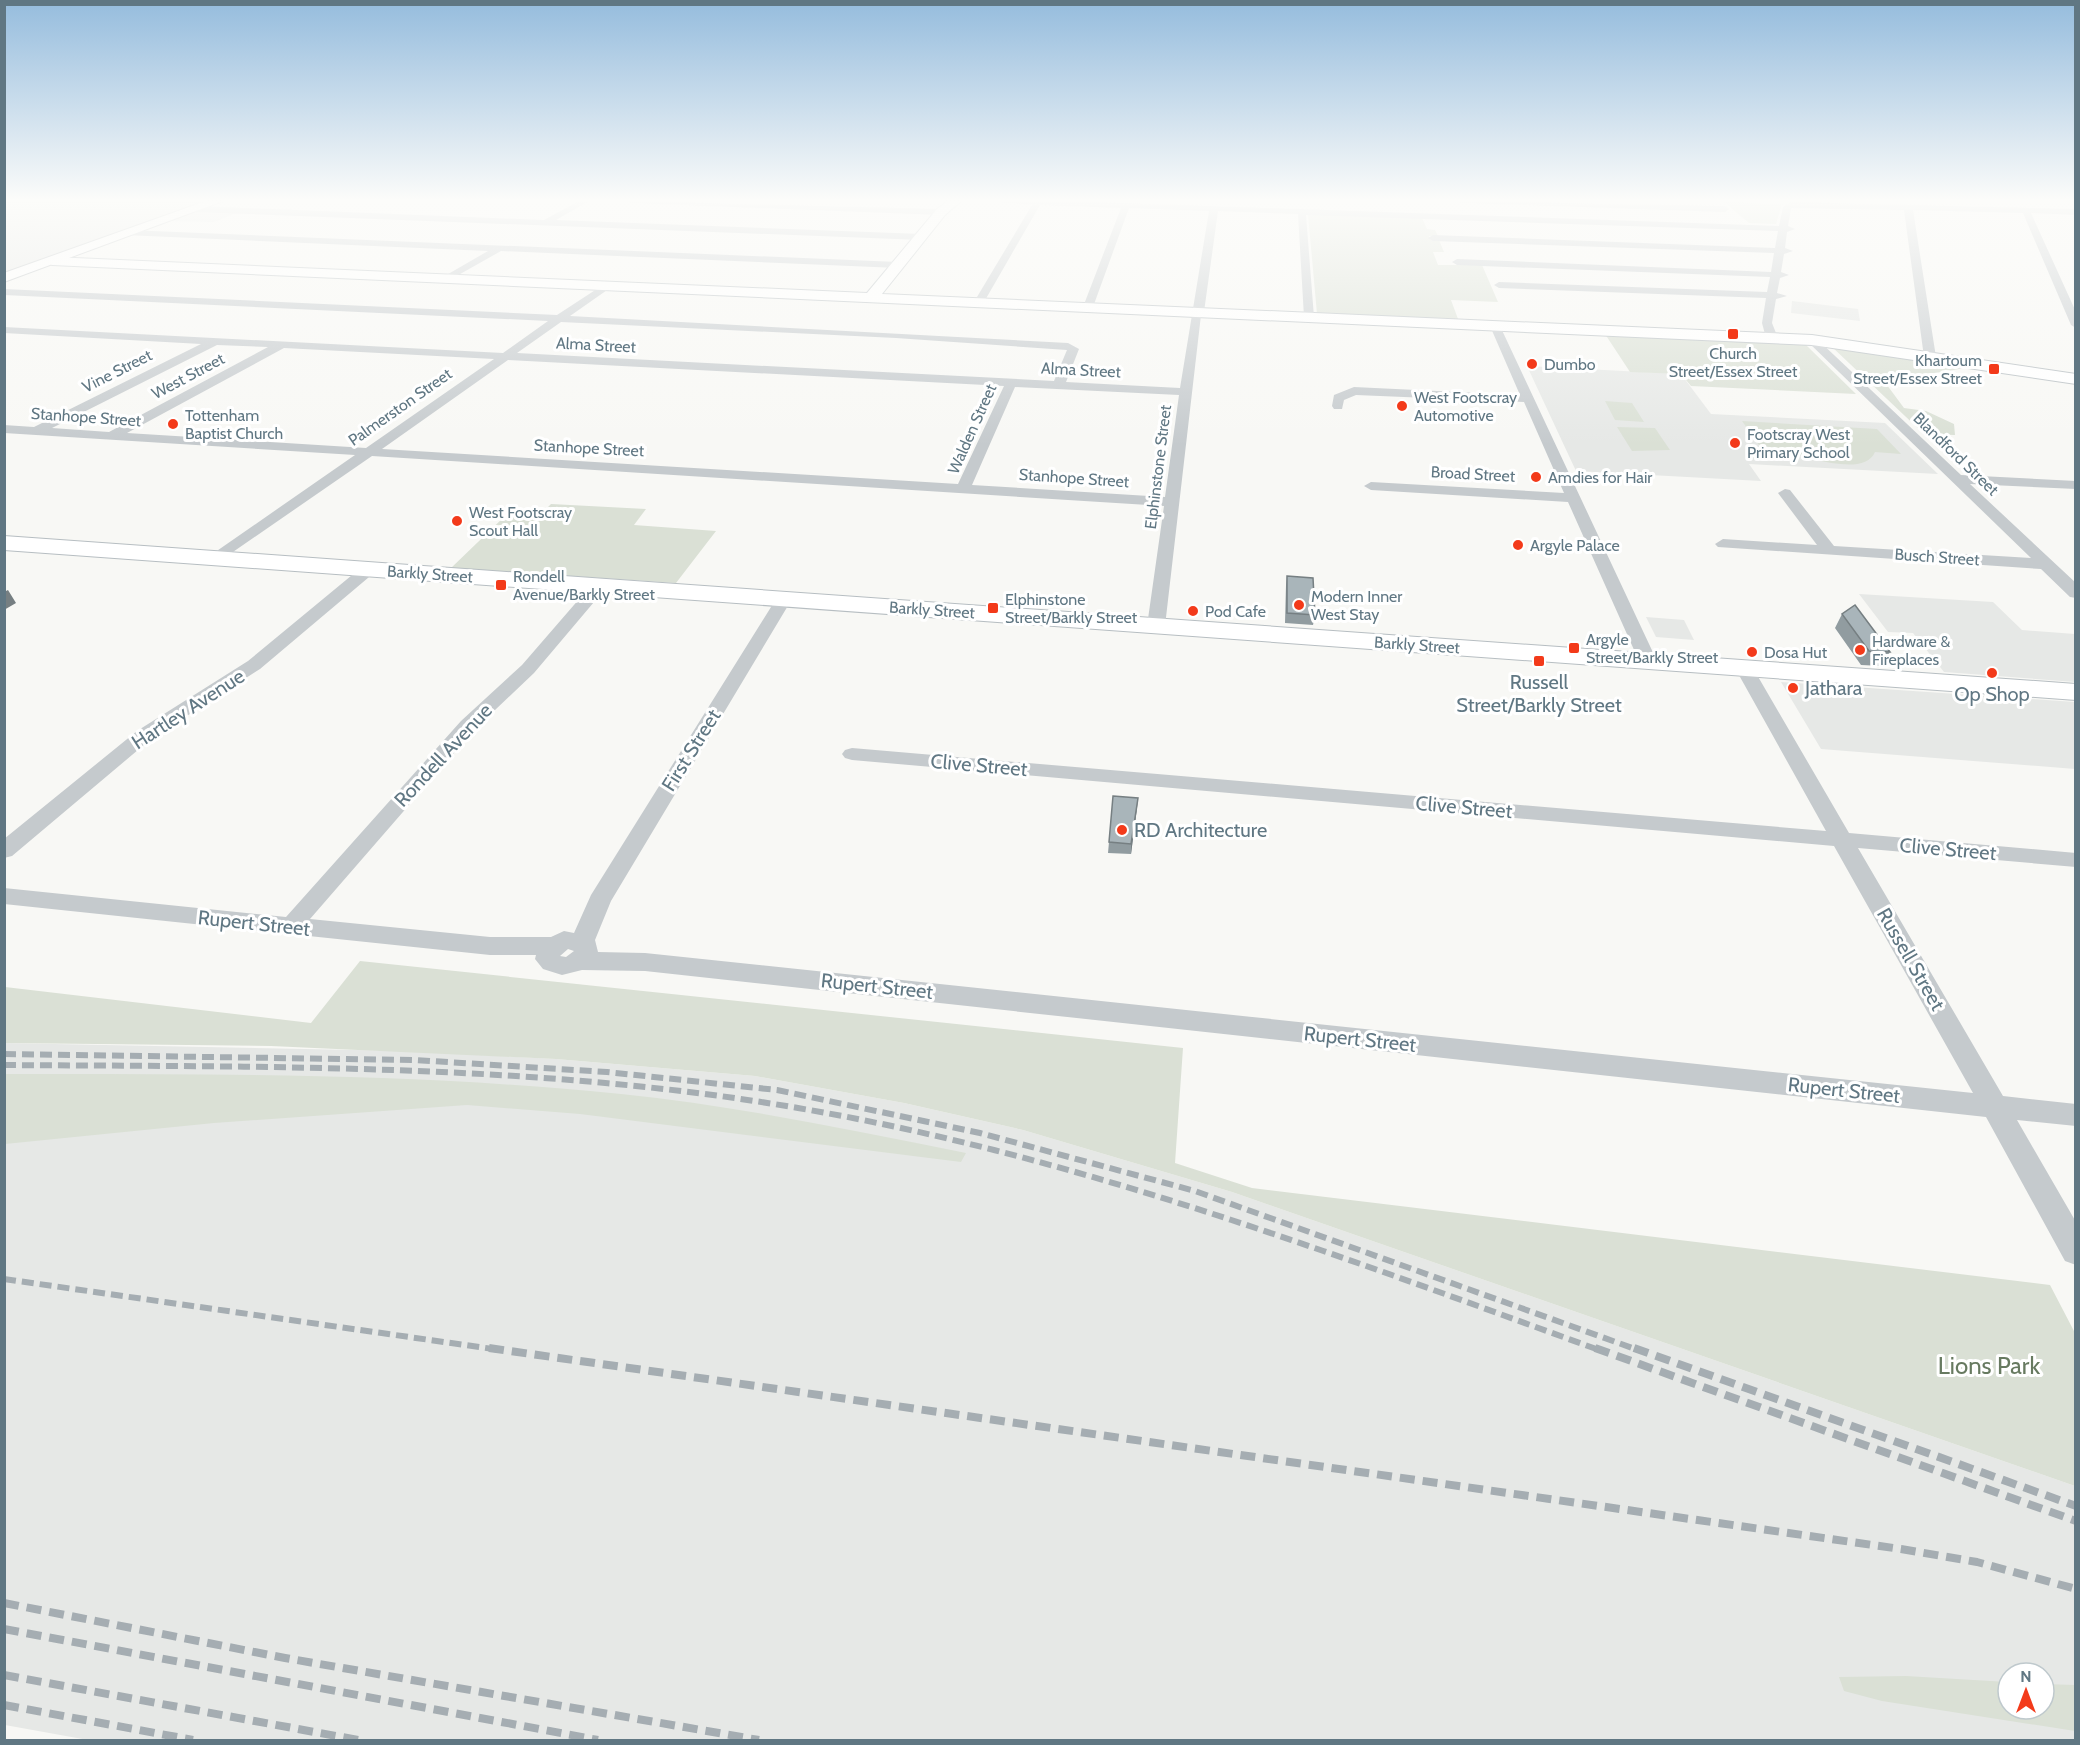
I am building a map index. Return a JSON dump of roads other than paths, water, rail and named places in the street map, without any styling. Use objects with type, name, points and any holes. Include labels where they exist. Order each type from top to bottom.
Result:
[{"type":"street","points":[[524,282],[1812,340],[2076,380]]},
{"type":"street","points":[[871,298],[884,282]]},
{"type":"street","points":[[979,302],[991,282]]},
{"type":"street","points":[[1088,307],[1097,282]]},
{"type":"street","name":"Elphinstone Street","points":[[1156,626],[1203,282]]},
{"type":"street","points":[[1307,282],[1309,317]]},
{"type":"street","points":[[1778,338],[1779,282]]},
{"type":"street","points":[[1919,282],[1930,357]]},
{"type":"street","points":[[2057,282],[2076,325]]},
{"type":"street","points":[[1499,285],[1777,296]]},
{"type":"street","name":"Palmerston Street","points":[[217,558],[606,286]]},
{"type":"street","points":[[4,292],[1068,346],[1073,349],[1059,386]]},
{"type":"street","points":[[1496,326],[1648,661]]},
{"type":"street","name":"Alma Street","points":[[4,330],[1186,392]]},
{"type":"street","name":"Blandford Street","points":[[1812,340],[2076,593]]},
{"type":"street","name":"Vine Street","points":[[34,431],[214,341]]},
{"type":"street","name":"West Street","points":[[111,436],[281,345]]},
{"type":"street","name":"Walden Street","points":[[963,489],[1011,383]]},
{"type":"street","points":[[1338,406],[1338,398],[1354,391],[1529,399]]},
{"type":"street","name":"Stanhope Street","points":[[4,429],[1172,502]]},
{"type":"street","points":[[1956,479],[2076,485]]},
{"type":"street","name":"Broad Street","points":[[1371,486],[1574,498]]},
{"type":"street","points":[[1785,493],[1829,550]]},
{"type":"street","name":"Barkly Street","points":[[4,543],[2076,692]]},
{"type":"street","name":"Busch Street","points":[[1723,544],[2045,564]]},
{"type":"street","name":"Hartley Avenue","points":[[5,850],[144,735],[254,665],[369,569]]},
{"type":"street","name":"Rondell Avenue","points":[[290,927],[468,724],[528,669],[599,586]]},
{"type":"street","name":"First Street","points":[[569,949],[784,599]]},
{"type":"street","name":"Russell Street","points":[[1744,669],[2076,1251]]},
{"type":"street","name":"Clive Street","points":[[852,754],[2076,860]]},
{"type":"street","name":"Rupert Street","points":[[9,894],[290,927],[490,946],[569,949],[645,962],[2076,1115]]},
{"type":"railway","points":[[4,1054],[414,1060],[607,1072],[777,1090],[980,1133],[1195,1191],[1638,1350]]},
{"type":"railway","points":[[4,1065],[303,1068],[502,1075],[700,1093],[798,1108],[901,1128],[1003,1152],[1104,1180],[1303,1244],[1599,1350]]},
{"type":"railway","points":[[4,1279],[500,1350]]},
{"type":"railway","points":[[489,1348],[1901,1549],[1977,1562],[2076,1589]]},
{"type":"railway","points":[[1595,1348],[2076,1521]]},
{"type":"railway","points":[[1634,1348],[2076,1506]]},
{"type":"railway","points":[[4,1603],[285,1658],[759,1740]]},
{"type":"railway","points":[[4,1629],[598,1740]]},
{"type":"railway","points":[[4,1675],[358,1740]]},
{"type":"railway","points":[[4,1705],[193,1740]]},
{"type":"place","name":"Church Street/Essex Street","points":[[1733,334]]},
{"type":"place","name":"Dumbo","points":[[1532,364]]},
{"type":"place","name":"Khartoum Street/Essex Street","points":[[1994,369]]},
{"type":"place","name":"West Footscray Automotive","points":[[1402,406]]},
{"type":"place","name":"Tottenham Baptist Church","points":[[173,424]]},
{"type":"place","name":"Footscray West Primary School","points":[[1735,443]]},
{"type":"place","name":"Amdies for Hair","points":[[1536,477]]},
{"type":"place","name":"West Footscray Scout Hall","points":[[457,521]]},
{"type":"place","name":"Argyle Palace","points":[[1518,545]]},
{"type":"place","name":"Rondell Avenue/Barkly Street","points":[[501,585]]},
{"type":"place","name":"Modern Inner West Stay","points":[[1299,605]]},
{"type":"place","name":"Elphinstone Street/Barkly Street","points":[[993,608]]},
{"type":"place","name":"Pod Cafe","points":[[1193,611]]},
{"type":"place","name":"Argyle Street/Barkly Street","points":[[1574,648]]},
{"type":"place","name":"Hardware & Fireplaces","points":[[1860,650]]},
{"type":"place","name":"Dosa Hut","points":[[1752,652]]},
{"type":"place","name":"Russell Street/Barkly Street","points":[[1539,661]]},
{"type":"place","name":"Op Shop","points":[[1992,673]]},
{"type":"place","name":"Jathara","points":[[1793,688]]},
{"type":"place","name":"RD Architecture","points":[[1122,830]]},
{"type":"park label","name":"Lions Park","points":[[1989,1365]]}]
